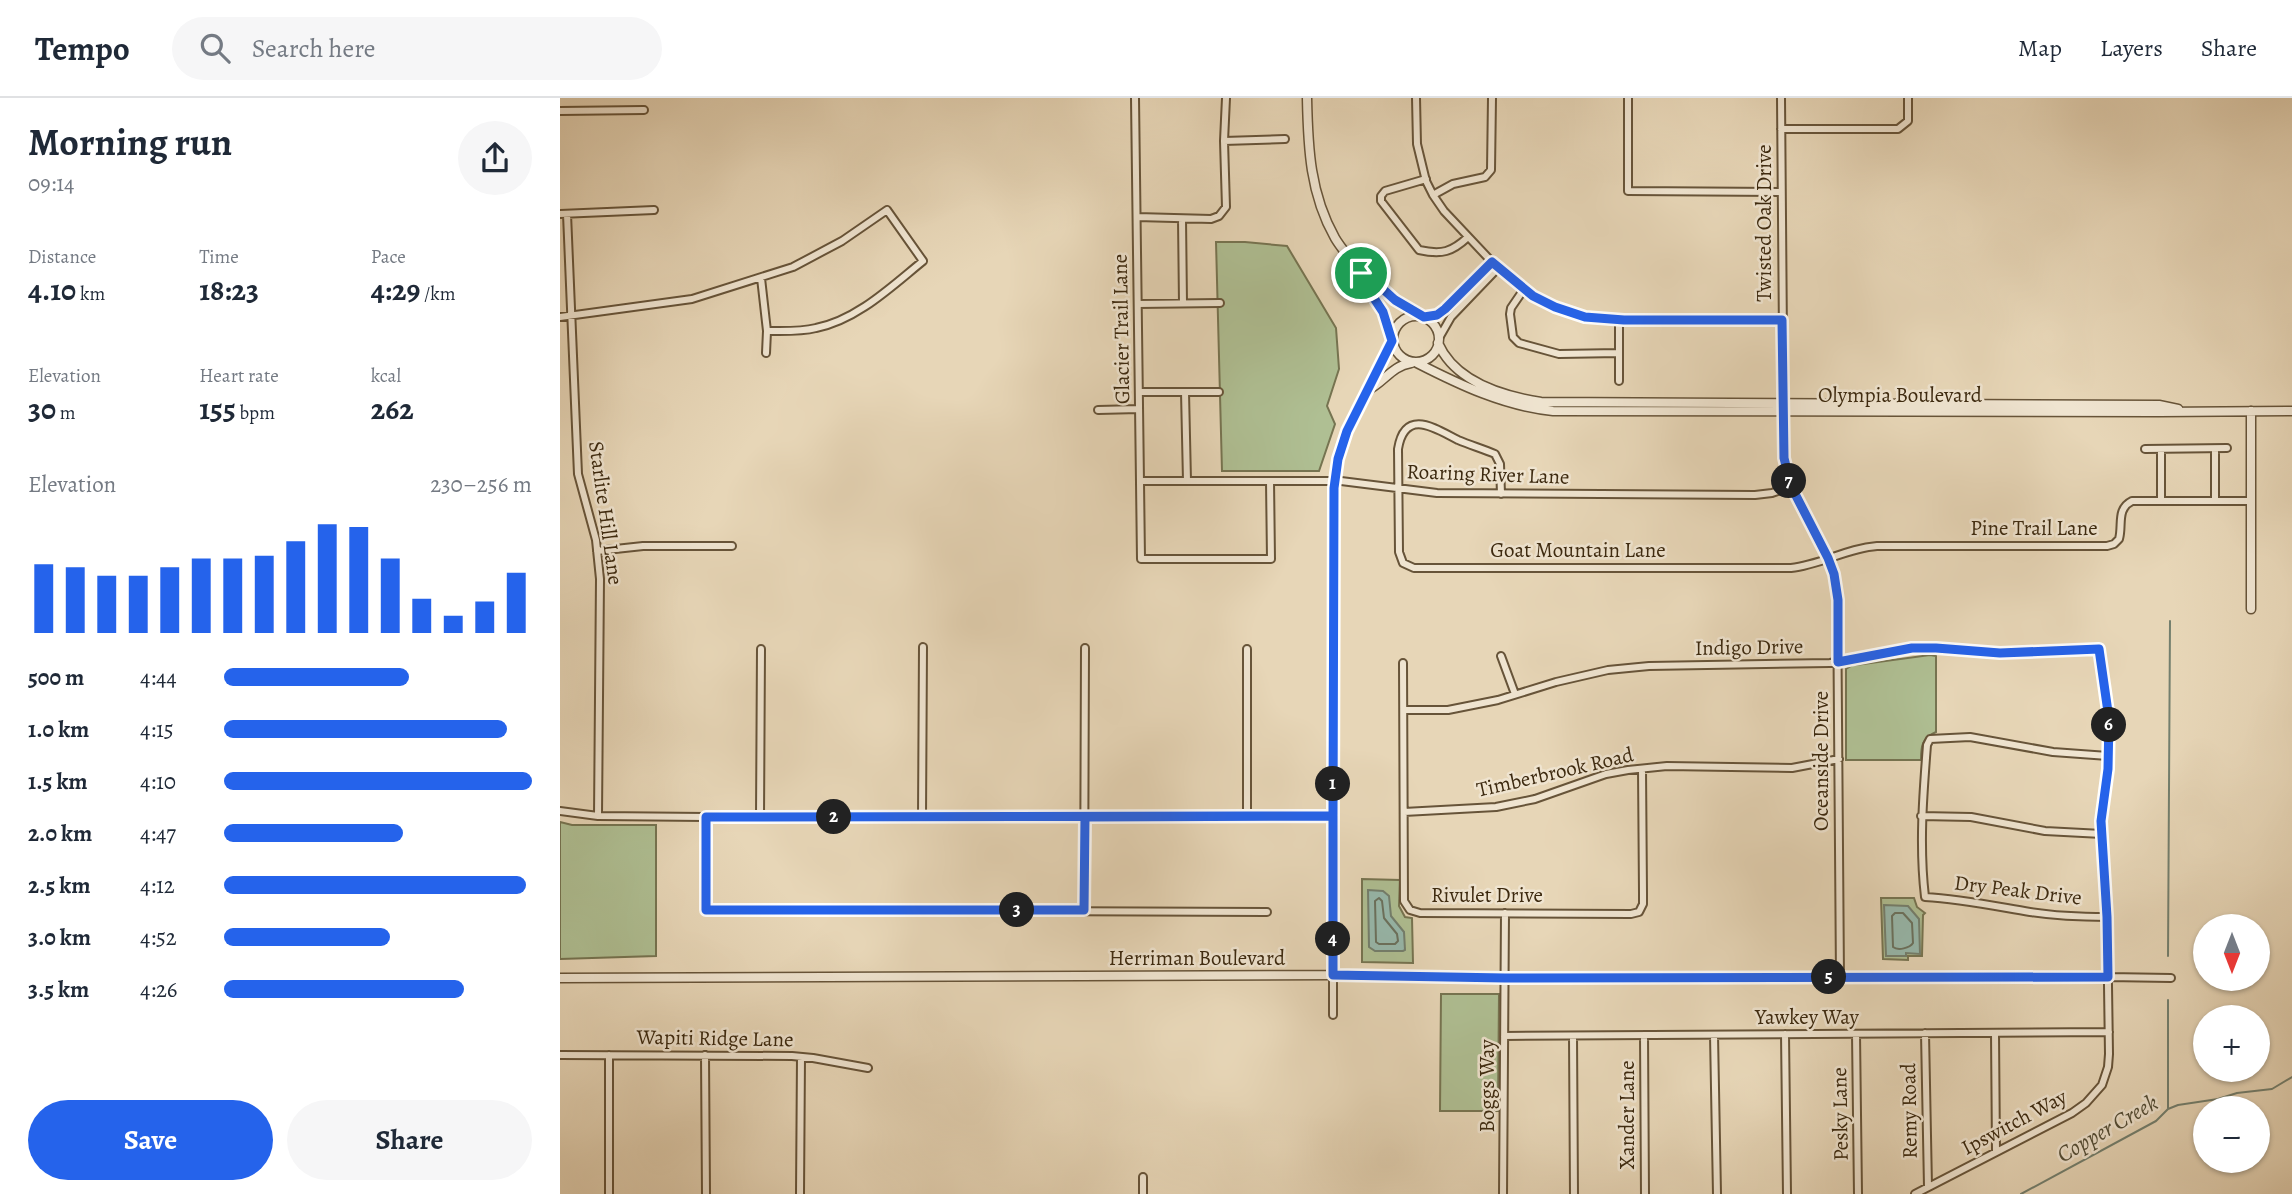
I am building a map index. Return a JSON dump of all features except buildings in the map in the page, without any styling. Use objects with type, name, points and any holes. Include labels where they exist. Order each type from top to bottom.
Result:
[{"type":"street","name":"Glacier Trail Lane","points":[[1135,98],[1141,559],[1271,559],[1270,481]]},
{"type":"street","points":[[1137,216],[1182,219],[1211,219],[1220,216],[1226,207],[1226,98]]},
{"type":"street","points":[[1307,98],[1308,150],[1315,190],[1324,215],[1335,238],[1361,273],[1383,312],[1397,354],[1416,363]]},
{"type":"street","points":[[1416,98],[1417,144],[1433,195],[1495,265],[1543,301],[1567,312],[1619,320],[1782,320]]},
{"type":"street","points":[[1433,195],[1454,184],[1485,177],[1492,170],[1492,98]]},
{"type":"street","points":[[1628,98],[1628,191],[1781,192]]},
{"type":"street","name":"Twisted Oak Drive","points":[[1781,98],[1783,389]]},
{"type":"street","points":[[1781,128],[1894,129],[1904,126],[1908,118],[1908,98]]},
{"type":"street","points":[[560,111],[644,110]]},
{"type":"street","points":[[1224,141],[1285,139]]},
{"type":"street","points":[[1426,179],[1385,191],[1381,196],[1383,203],[1419,250],[1451,251],[1468,237]]},
{"type":"street","points":[[563,214],[654,210]]},
{"type":"street","points":[[560,317],[692,299],[761,278],[793,267],[842,241],[887,210],[923,261],[880,295],[835,323],[817,328],[766,331]]},
{"type":"street","name":"Starlite Hill Lane","points":[[563,214],[572,316],[578,474],[597,551],[600,611],[598,816]]},
{"type":"street","points":[[1182,219],[1183,303]]},
{"type":"street","points":[[1333,1015],[1332,505],[1335,481],[1347,431],[1392,340],[1396,326],[1413,316],[1437,315],[1495,265]]},
{"type":"street","points":[[1366,391],[1379,384],[1395,368],[1432,356],[1454,313],[1495,265]]},
{"type":"street","points":[[1361,273],[1395,300],[1435,326],[1439,341]]},
{"type":"street","points":[[761,278],[766,353]]},
{"type":"street","points":[[1524,289],[1510,314],[1513,337],[1519,343],[1559,354],[1619,353]]},
{"type":"street","points":[[1138,304],[1220,303]]},
{"type":"street","points":[[1619,320],[1619,381]]},
{"type":"street","name":"Olympia Boulevard","points":[[1439,341],[1449,362],[1469,377],[1498,392],[1531,401],[1783,408]]},
{"type":"street","name":"Olympia Boulevard","points":[[1416,363],[1490,397],[1540,410],[2159,405],[2181,411],[2292,411]]},
{"type":"street","name":"Oceanside Drive","points":[[1783,389],[1784,458],[1791,486],[1828,558],[1837,590],[1840,977]]},
{"type":"street","points":[[1139,392],[1219,392]]},
{"type":"street","points":[[1185,392],[1187,481]]},
{"type":"street","points":[[1098,410],[1139,409]]},
{"type":"street","points":[[2251,411],[2252,609]]},
{"type":"street","name":"Goat Mountain Lane","points":[[1501,494],[1500,464],[1496,455],[1426,424],[1409,428],[1399,441],[1399,556],[1402,563],[1411,567],[1791,568],[1828,558]]},
{"type":"street","points":[[2145,449],[2227,448]]},
{"type":"street","points":[[2161,449],[2161,501]]},
{"type":"street","points":[[2215,449],[2215,501]]},
{"type":"street","name":"Roaring River Lane","points":[[1140,481],[1335,481],[1437,494],[1755,495],[1772,493],[1791,486]]},
{"type":"street","name":"Pine Trail Lane","points":[[1828,558],[1851,550],[1877,546],[2110,545],[2117,542],[2120,536],[2121,513],[2127,504],[2135,501],[2251,501]]},
{"type":"street","points":[[597,551],[643,546],[732,546]]},
{"type":"street","points":[[922,817],[923,647]]},
{"type":"street","points":[[1084,910],[1085,648]]},
{"type":"street","name":"Indigo Drive","points":[[1404,710],[1448,710],[1595,673],[1648,666],[1838,662],[1912,648],[2000,653],[2099,649]]},
{"type":"street","points":[[760,817],[761,649]]},
{"type":"street","points":[[1247,649],[1247,816]]},
{"type":"street","name":"Ipswitch Way","points":[[1914,1194],[2072,1113],[2102,1085],[2108,1067],[2109,1032],[2107,917],[2101,821],[2109,719],[2099,649]]},
{"type":"street","points":[[1501,656],[1515,694]]},
{"type":"street","name":"Rivulet Drive","points":[[1403,663],[1404,901],[1410,910],[1420,913],[1630,915],[1639,912],[1643,904],[1642,769]]},
{"type":"street","points":[[2102,834],[2045,831],[1971,817],[1922,816],[1927,745],[1930,739],[1989,738],[2053,752],[2108,756]]},
{"type":"street","name":"Timberbrook Road","points":[[1404,812],[1496,807],[1535,799],[1606,774],[1642,769],[1667,766],[1792,768],[1839,759]]},
{"type":"street","points":[[560,811],[598,816],[706,817],[1333,816]]},
{"type":"street","name":"Dry Peak Drive","points":[[1922,816],[1925,897],[1962,899],[2031,912],[2107,917]]},
{"type":"street","points":[[706,817],[706,910],[1267,912]]},
{"type":"street","name":"Boggs Way","points":[[1503,1194],[1505,913]]},
{"type":"street","name":"Herriman Boulevard","points":[[560,978],[1333,975],[1505,978],[2171,978]]},
{"type":"street","name":"Yawkey Way","points":[[1504,1036],[2109,1032]]},
{"type":"street","name":"Remy Road","points":[[1925,1033],[1928,1187]]},
{"type":"street","points":[[1995,1033],[1996,1152]]},
{"type":"street","points":[[1785,1034],[1787,1194]]},
{"type":"street","name":"Pesky Lane","points":[[1856,1034],[1858,1194]]},
{"type":"street","name":"Xander Lane","points":[[1644,1035],[1645,1194]]},
{"type":"street","points":[[1714,1035],[1717,1194]]},
{"type":"street","points":[[1573,1036],[1574,1194]]},
{"type":"street","name":"Wapiti Ridge Lane","points":[[560,1055],[800,1056],[868,1068]]},
{"type":"street","points":[[609,1055],[609,1194]]},
{"type":"street","points":[[705,1055],[706,1194]]},
{"type":"street","points":[[800,1056],[800,1194]]},
{"type":"street","points":[[1143,1177],[1143,1194]]},
{"type":"green space","points":[[1216,242],[1287,246],[1336,328],[1339,369],[1327,406],[1335,424],[1319,471],[1222,471]]},
{"type":"green space","points":[[1936,656],[1936,732],[1923,743],[1921,760],[1846,760],[1846,669],[1854,664]]},
{"type":"green space","points":[[560,822],[572,825],[656,825],[656,956],[560,959]]},
{"type":"green space","points":[[1362,879],[1400,880],[1399,906],[1405,917],[1412,918],[1413,963],[1362,962]]},
{"type":"green space","points":[[1881,898],[1914,898],[1917,907],[1925,913],[1922,956],[1908,956],[1908,960],[1883,959]]},
{"type":"green space","points":[[1441,994],[1499,994],[1498,1111],[1440,1111]]},
{"type":"water","points":[[1368,890],[1383,891],[1389,896],[1391,916],[1404,932],[1405,950],[1375,951],[1369,947]]},
{"type":"water","points":[[1884,905],[1908,906],[1919,919],[1920,954],[1886,956]]},
{"type":"waterway","points":[[2168,956],[2170,621]]},
{"type":"waterway","points":[[2168,1000],[2168,1108]]},
{"type":"waterway","name":"Copper Creek","points":[[2021,1194],[2156,1121],[2168,1109],[2237,1093],[2272,1089],[2292,1077]]},
{"type":"route","points":[[1361,273],[1383,312],[1392,341],[1347,431],[1338,459],[1334,488],[1333,816],[1247,816],[1085,817],[706,817],[706,910],[1084,910],[1085,817],[1333,816],[1333,975],[1505,978],[2108,977],[2101,821],[2108,769],[2109,719],[2099,649],[2000,653],[1912,648],[1838,662],[1838,600],[1834,574],[1791,486],[1784,458],[1782,320],[1605,320],[1585,317],[1567,312],[1533,296],[1492,262],[1445,309],[1437,315],[1424,317],[1395,300],[1361,273]]}]
